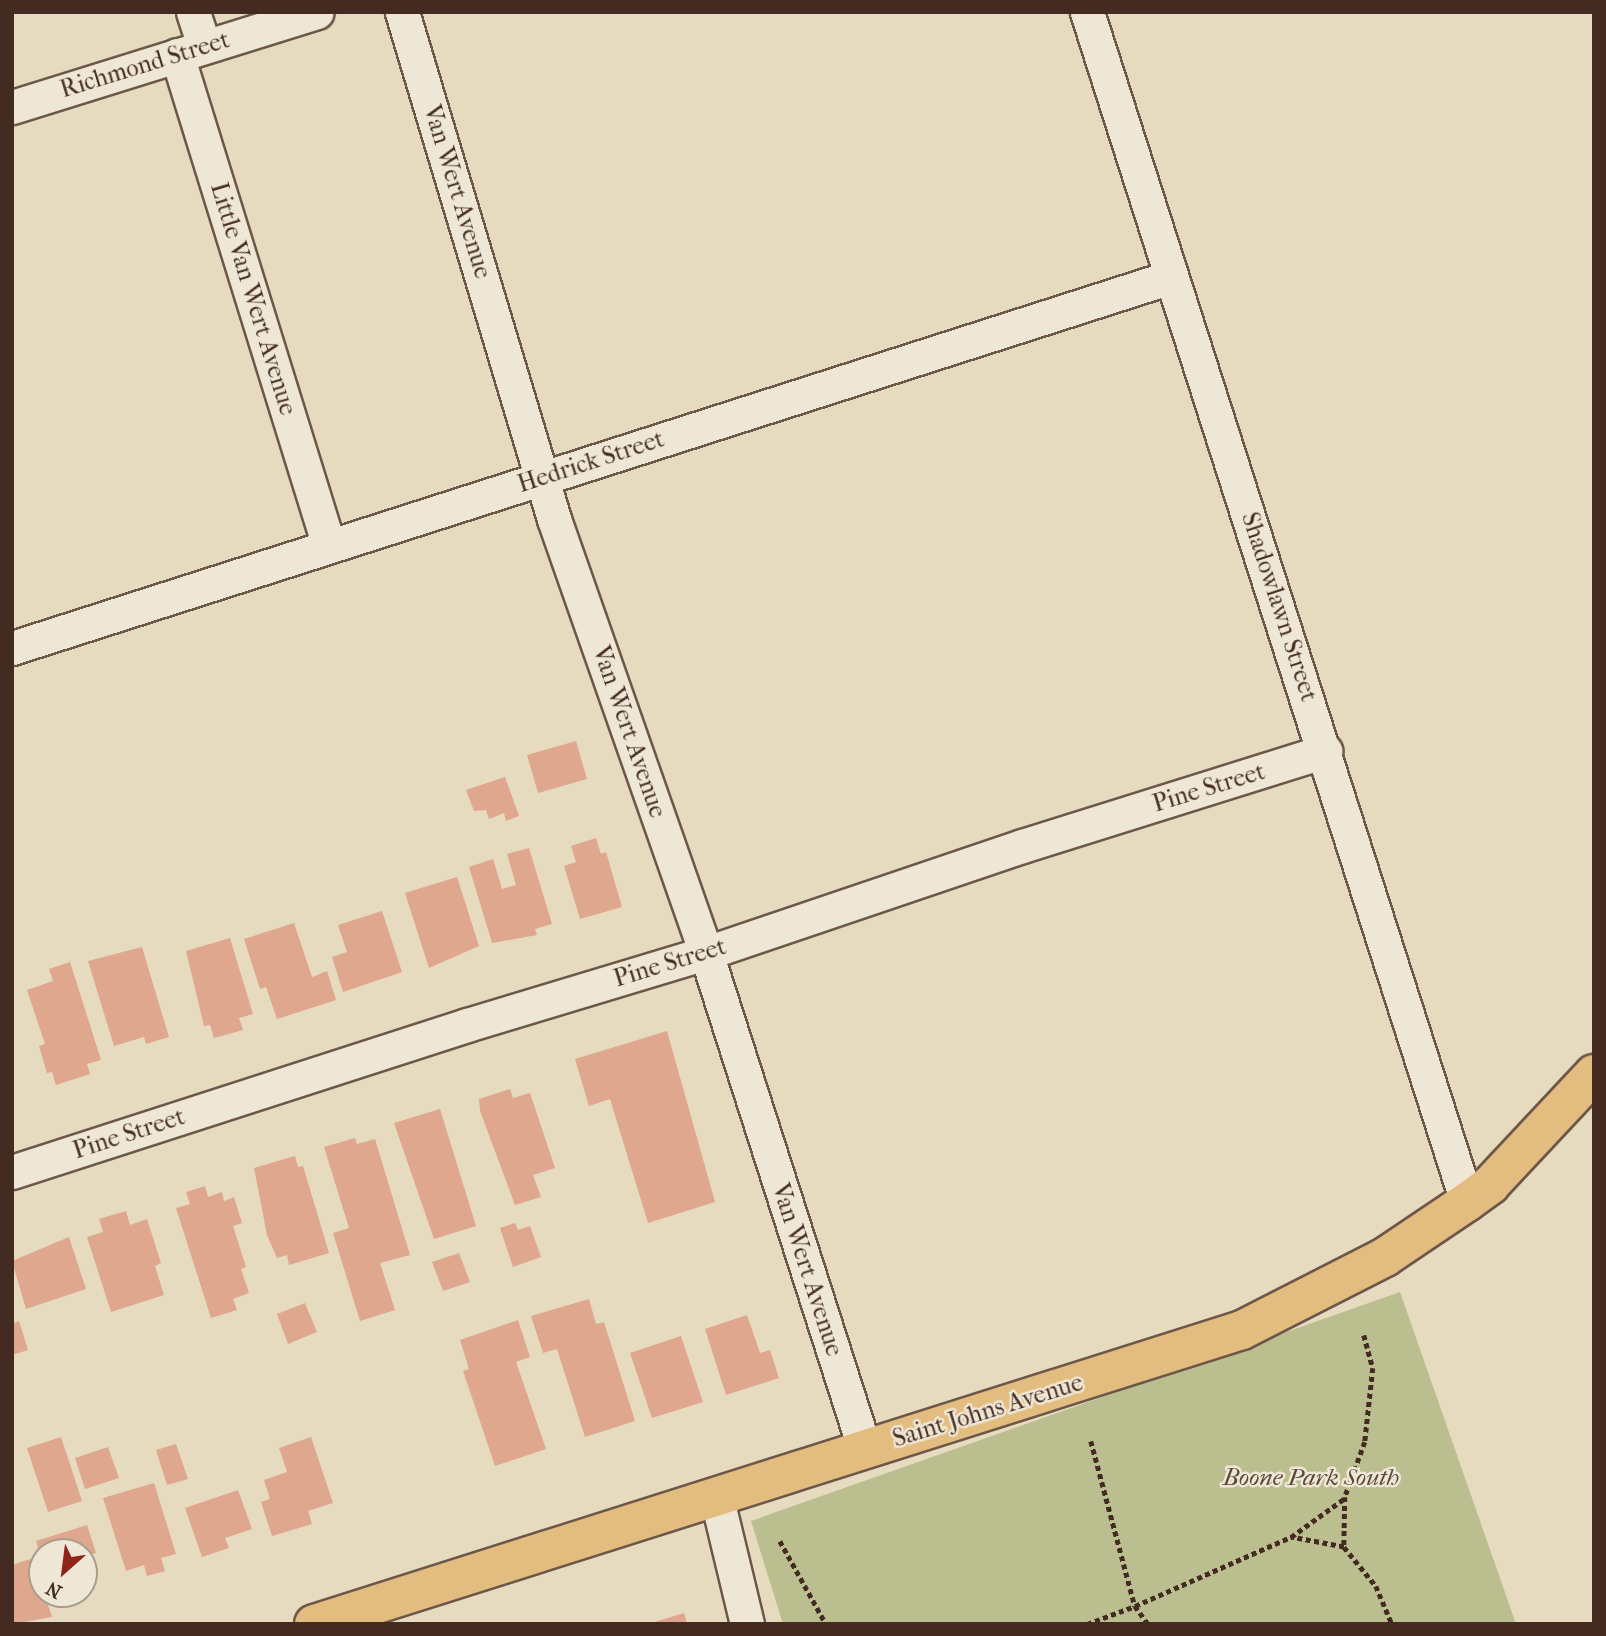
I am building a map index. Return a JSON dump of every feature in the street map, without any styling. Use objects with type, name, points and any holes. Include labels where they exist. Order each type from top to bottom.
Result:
[{"type":"main road","name":"Saint Johns Avenue","points":[[314,1624],[469,1572],[717,1499],[1242,1330],[1385,1257],[1467,1202],[1490,1185],[1594,1074]]},
{"type":"street","points":[[190,50],[193,12]]},
{"type":"street","name":"Richmond Street","points":[[12,107],[317,12]]},
{"type":"street","name":"Van Wert Avenue","points":[[402,12],[543,477],[706,953],[865,1450]]},
{"type":"street","name":"Shadowlawn Street","points":[[1087,12],[1326,751],[1467,1202]]},
{"type":"street","name":"Little Van Wert Avenue","points":[[190,50],[328,543]]},
{"type":"street","name":"Hedrick Street","points":[[12,648],[328,543],[1171,277]]},
{"type":"street","name":"Pine Street","points":[[12,1172],[467,1024],[706,953],[1022,846],[1326,751]]},
{"type":"street","points":[[717,1499],[747,1624]]},
{"type":"path","points":[[1364,1335],[1373,1368],[1365,1443],[1345,1497],[1344,1547],[1376,1586],[1392,1624]]},
{"type":"path","points":[[1091,1441],[1135,1606],[1148,1624]]},
{"type":"path","points":[[1087,1624],[1291,1538],[1345,1497]]},
{"type":"path","points":[[1291,1538],[1344,1547]]},
{"type":"path","points":[[780,1541],[826,1624]]},
{"type":"green space","name":"Boone Park South","points":[[1400,1292],[1516,1624],[783,1624],[751,1521]]},
{"type":"building","points":[[576,741],[587,779],[538,793],[527,755]]},
{"type":"building","points":[[505,777],[519,816],[506,821],[504,813],[489,819],[486,810],[474,811],[466,790]]},
{"type":"building","points":[[596,838],[601,854],[606,852],[622,907],[580,919],[564,866],[576,862],[571,846]]},
{"type":"building","points":[[529,848],[552,924],[535,929],[537,935],[492,943],[469,867],[493,859],[502,889],[516,885],[507,854]]},
{"type":"building","points":[[457,877],[479,946],[429,968],[405,893]]},
{"type":"building","points":[[382,911],[402,972],[343,992],[332,957],[347,952],[338,925]]},
{"type":"building","points":[[294,923],[312,977],[327,971],[336,1000],[277,1019],[266,987],[260,989],[244,939]]},
{"type":"building","points":[[230,938],[253,1014],[239,1018],[243,1030],[214,1038],[210,1025],[204,1026],[186,951]]},
{"type":"building","points":[[142,947],[169,1037],[146,1044],[144,1037],[114,1046],[88,961]]},
{"type":"building","points":[[70,962],[101,1060],[87,1064],[90,1074],[56,1085],[52,1072],[47,1073],[39,1046],[45,1044],[27,990],[53,981],[49,969]]},
{"type":"building","points":[[667,1031],[715,1202],[648,1223],[610,1099],[589,1106],[575,1059]]},
{"type":"building","points":[[510,1089],[513,1098],[530,1093],[555,1168],[533,1175],[541,1197],[515,1205],[480,1111],[479,1099]]},
{"type":"building","points":[[440,1109],[476,1226],[434,1239],[394,1123]]},
{"type":"building","points":[[355,1138],[357,1144],[375,1139],[410,1255],[380,1263],[395,1310],[360,1321],[333,1233],[349,1228],[324,1147]]},
{"type":"building","points":[[295,1156],[298,1167],[303,1166],[329,1253],[289,1265],[287,1255],[277,1258],[267,1235],[254,1168]]},
{"type":"building","points":[[205,1186],[208,1197],[222,1192],[224,1201],[234,1197],[242,1223],[233,1226],[246,1267],[241,1269],[249,1293],[233,1299],[237,1310],[211,1318],[176,1208],[190,1204],[186,1192]]},
{"type":"building","points":[[126,1211],[130,1225],[147,1219],[161,1263],[155,1266],[164,1295],[111,1312],[87,1237],[103,1232],[99,1219]]},
{"type":"building","points":[[515,1223],[518,1230],[530,1226],[541,1257],[513,1267],[500,1228]]},
{"type":"building","points":[[69,1237],[86,1289],[26,1309],[12,1261]]},
{"type":"building","points":[[459,1253],[470,1282],[443,1291],[432,1262]]},
{"type":"building","points":[[589,1299],[596,1324],[604,1322],[635,1421],[585,1437],[557,1349],[543,1353],[531,1316]]},
{"type":"building","points":[[305,1303],[317,1332],[288,1344],[277,1314]]},
{"type":"building","points":[[747,1315],[760,1353],[770,1350],[779,1378],[726,1395],[705,1329]]},
{"type":"building","points":[[518,1320],[530,1357],[516,1362],[546,1449],[495,1466],[463,1371],[469,1369],[460,1340]]},
{"type":"building","points":[[19,1321],[28,1350],[12,1355],[12,1324]]},
{"type":"building","points":[[681,1336],[703,1402],[652,1418],[630,1353]]},
{"type":"building","points":[[61,1437],[82,1501],[48,1512],[27,1448]]},
{"type":"building","points":[[311,1437],[333,1503],[308,1511],[312,1524],[272,1536],[261,1502],[270,1499],[264,1480],[287,1472],[279,1448]]},
{"type":"building","points":[[176,1444],[188,1479],[167,1485],[156,1450]]},
{"type":"building","points":[[108,1447],[119,1478],[85,1489],[75,1458]]},
{"type":"building","points":[[154,1483],[176,1554],[161,1558],[165,1571],[147,1576],[144,1565],[126,1571],[103,1498]]},
{"type":"building","points":[[238,1490],[252,1529],[225,1538],[229,1548],[202,1557],[185,1508]]},
{"type":"building","points":[[87,1525],[91,1538],[46,1538]]},
{"type":"building","points":[[28,1560],[28,1608],[49,1608],[52,1617],[12,1624],[12,1565]]},
{"type":"building","points":[[684,1613],[687,1624],[651,1624],[651,1623]]}]
